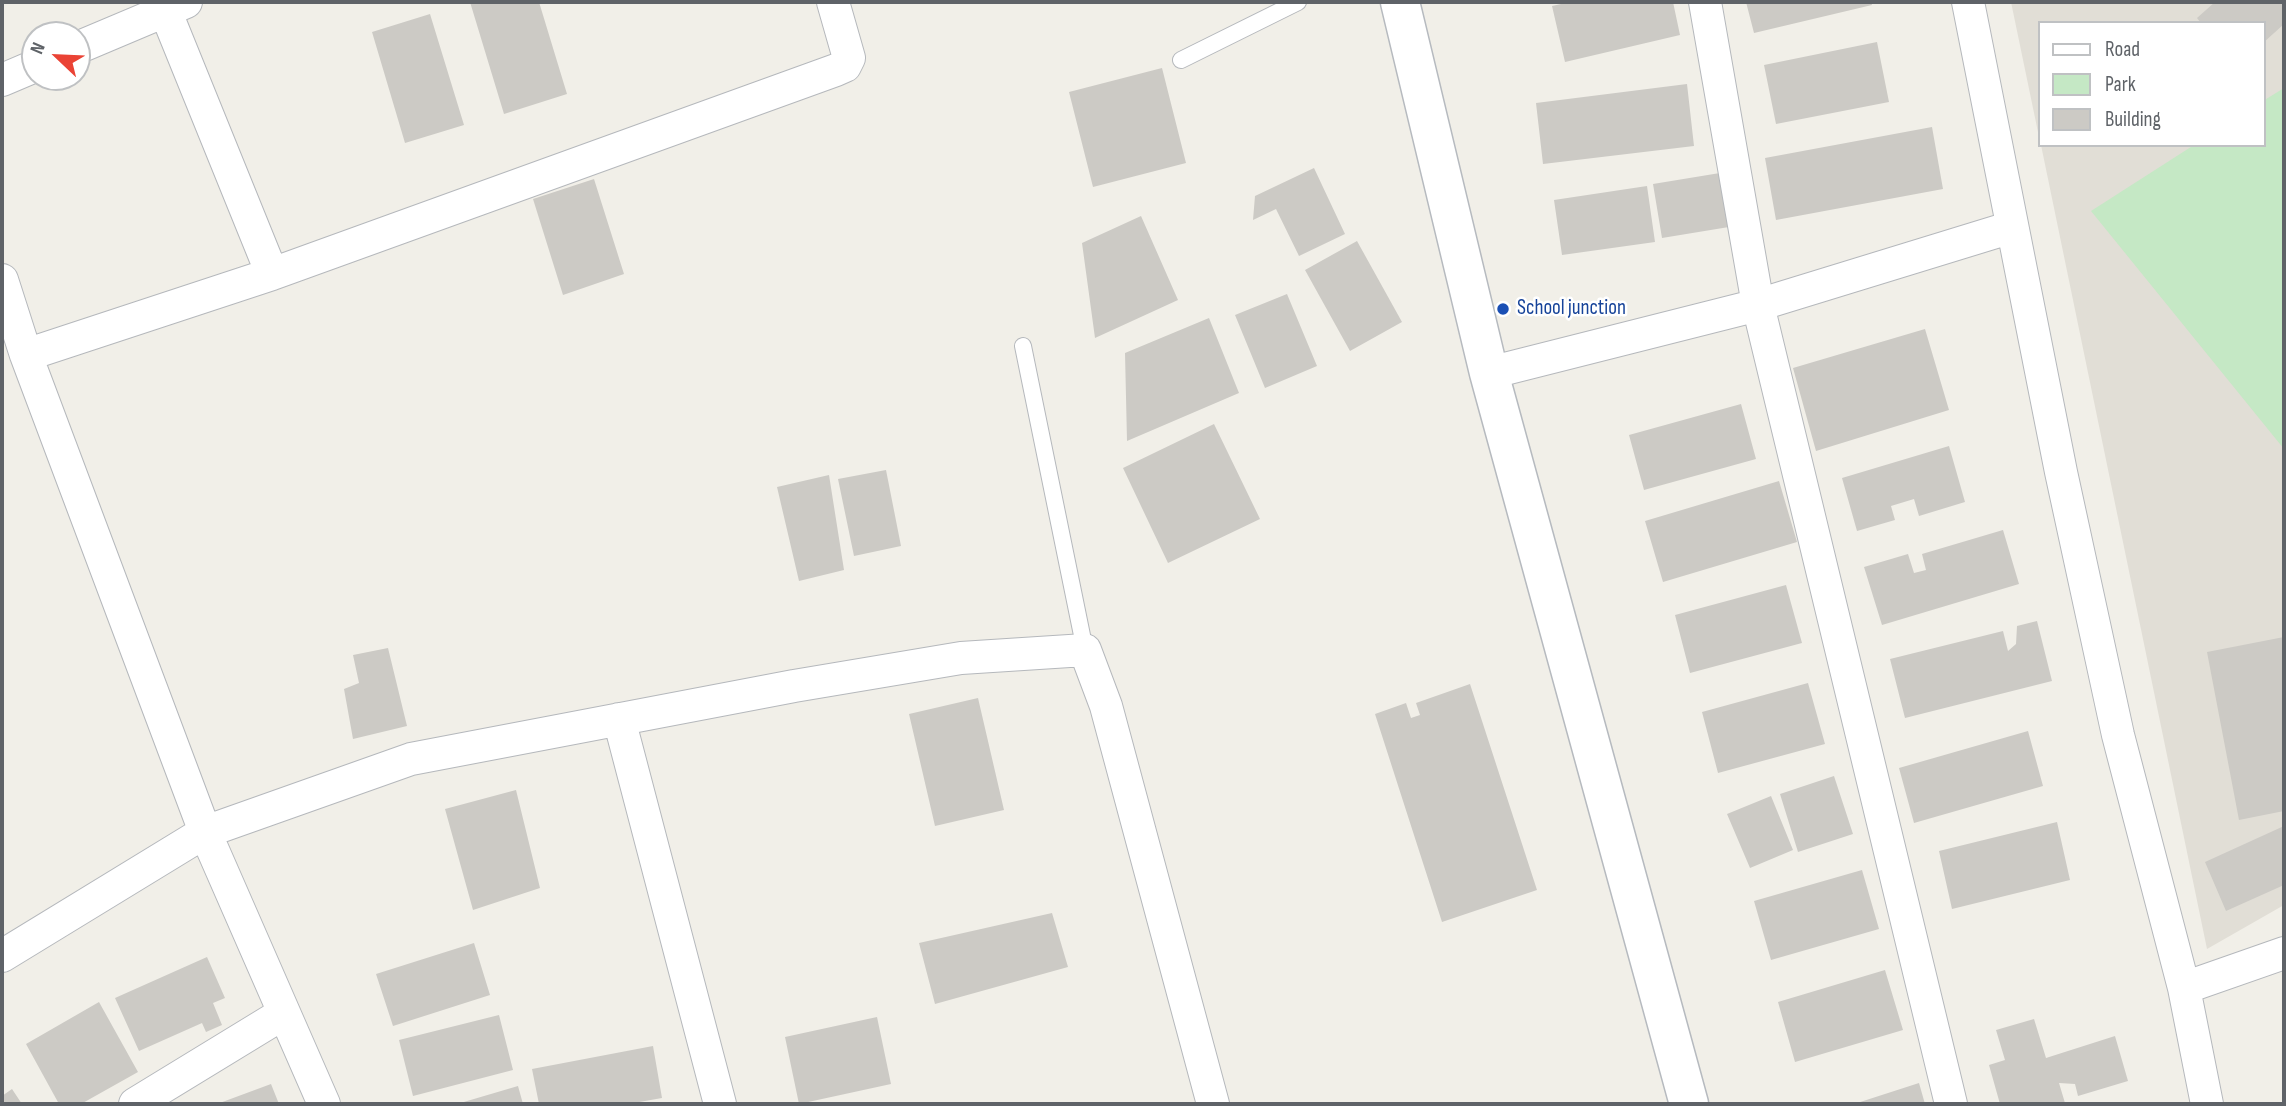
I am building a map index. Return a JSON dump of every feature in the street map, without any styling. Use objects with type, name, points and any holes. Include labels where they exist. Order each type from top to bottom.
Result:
[{"type":"street","points":[[26,355],[272,274],[845,66],[849,58],[833,2]]},
{"type":"street","points":[[1400,2],[1489,373],[1689,1104]]},
{"type":"street","points":[[1705,2],[1758,305],[1951,1104]]},
{"type":"street","points":[[1968,2],[2061,472],[2115,722],[2184,988],[2207,1104]]},
{"type":"street","points":[[91,42],[175,6],[272,274]]},
{"type":"street","points":[[2,80],[21,72]]},
{"type":"street","points":[[1489,373],[1758,305],[2012,227]]},
{"type":"street","points":[[2,280],[26,355],[205,832],[324,1104]]},
{"type":"street","points":[[2,956],[205,832],[411,759],[794,686],[961,658],[1085,650],[1106,706],[1213,1104]]},
{"type":"street","points":[[619,719],[720,1104]]},
{"type":"street","points":[[2184,988],[2284,953]]},
{"type":"street","points":[[135,1104],[284,1013]]},
{"type":"lane","points":[[1181,60],[1298,2]]},
{"type":"lane","points":[[1023,346],[1085,650]]},
{"type":"shaded area","points":[[2011,2],[2284,2],[2284,905],[2207,949],[2041,147],[2265,147],[2265,21],[2038,21],[2038,132]]},
{"type":"green space","points":[[2284,88],[2284,449],[2091,211],[2191,147],[2265,147],[2265,100]]},
{"type":"building","points":[[470,2],[539,2],[567,94],[504,114]]},
{"type":"building","points":[[1570,2],[1673,2],[1680,35],[1565,62],[1552,6]]},
{"type":"building","points":[[1746,2],[1871,2],[1872,5],[1754,33]]},
{"type":"building","points":[[2215,2],[2284,2],[2284,24],[2265,41],[2265,21],[2199,21],[2197,18]]},
{"type":"building","points":[[430,14],[464,125],[405,143],[372,32]]},
{"type":"building","points":[[1877,42],[1889,102],[1776,124],[1764,65]]},
{"type":"building","points":[[1162,68],[1186,163],[1093,187],[1069,92]]},
{"type":"building","points":[[1687,84],[1694,146],[1543,164],[1536,103]]},
{"type":"building","points":[[1932,127],[1943,189],[1776,220],[1765,158]]},
{"type":"building","points":[[1314,168],[1345,234],[1299,256],[1276,209],[1253,220],[1255,196]]},
{"type":"building","points":[[1726,172],[1735,226],[1662,238],[1653,184]]},
{"type":"building","points":[[594,179],[624,274],[563,295],[533,199]]},
{"type":"building","points":[[1647,186],[1655,242],[1562,255],[1554,200]]},
{"type":"building","points":[[1141,216],[1178,300],[1095,338],[1082,243]]},
{"type":"building","points":[[1357,241],[1402,322],[1350,351],[1305,270]]},
{"type":"building","points":[[1287,294],[1317,366],[1265,388],[1235,315]]},
{"type":"building","points":[[1209,318],[1239,393],[1127,441],[1125,353]]},
{"type":"building","points":[[1925,329],[1949,410],[1816,451],[1793,368]]},
{"type":"building","points":[[1741,404],[1756,459],[1644,490],[1629,435]]},
{"type":"building","points":[[1214,424],[1260,519],[1168,563],[1123,468]]},
{"type":"building","points":[[1949,446],[1965,502],[1919,516],[1914,499],[1891,506],[1895,520],[1857,531],[1842,478]]},
{"type":"building","points":[[886,470],[901,546],[854,556],[838,479]]},
{"type":"building","points":[[829,475],[844,570],[799,581],[777,487]]},
{"type":"building","points":[[1779,481],[1797,542],[1663,582],[1645,521]]},
{"type":"building","points":[[2003,530],[2019,584],[1882,625],[1864,567],[1908,554],[1914,573],[1926,570],[1922,554]]},
{"type":"building","points":[[1786,585],[1802,643],[1690,673],[1675,615]]},
{"type":"building","points":[[2037,621],[2052,681],[1905,718],[1890,659],[2003,631],[2008,651],[2016,644],[2017,626]]},
{"type":"building","points":[[2284,637],[2284,811],[2239,820],[2207,652]]},
{"type":"building","points":[[388,648],[407,726],[353,739],[344,689],[359,683],[353,655]]},
{"type":"building","points":[[1808,683],[1825,744],[1718,773],[1702,712]]},
{"type":"building","points":[[1470,684],[1537,890],[1442,922],[1375,714],[1406,703],[1411,718],[1420,715],[1416,703]]},
{"type":"building","points":[[978,698],[1004,810],[935,826],[909,714]]},
{"type":"building","points":[[2028,731],[2043,786],[1914,823],[1899,768]]},
{"type":"building","points":[[1834,776],[1853,834],[1798,852],[1780,794]]},
{"type":"building","points":[[516,790],[540,888],[473,910],[445,809]]},
{"type":"building","points":[[1771,796],[1793,850],[1750,868],[1727,814]]},
{"type":"building","points":[[2057,822],[2070,880],[1952,909],[1939,851]]},
{"type":"building","points":[[2284,826],[2284,885],[2226,911],[2205,862]]},
{"type":"building","points":[[1862,870],[1879,929],[1771,960],[1754,901]]},
{"type":"building","points":[[1052,913],[1068,967],[935,1004],[919,943]]},
{"type":"building","points":[[474,943],[490,995],[393,1026],[376,974]]},
{"type":"building","points":[[207,957],[225,998],[213,1003],[222,1025],[206,1032],[202,1023],[139,1051],[115,998]]},
{"type":"building","points":[[1885,970],[1903,1030],[1795,1062],[1778,1002]]},
{"type":"building","points":[[99,1002],[138,1072],[81,1104],[59,1104],[26,1044]]},
{"type":"building","points":[[499,1015],[513,1070],[413,1096],[399,1040]]},
{"type":"building","points":[[877,1017],[891,1084],[799,1104],[785,1037]]},
{"type":"building","points":[[2034,1019],[2046,1058],[2115,1036],[2128,1081],[2078,1096],[2075,1084],[2059,1083],[2065,1103],[2061,1104],[2000,1104],[1989,1065],[2005,1060],[1996,1030]]},
{"type":"building","points":[[653,1046],[662,1098],[628,1104],[539,1104],[532,1069]]},
{"type":"building","points":[[1919,1083],[1925,1104],[1854,1104]]},
{"type":"building","points":[[271,1084],[279,1104],[217,1104]]},
{"type":"building","points":[[518,1086],[523,1104],[457,1104]]},
{"type":"building","points":[[12,1089],[22,1104],[2,1104],[2,1096]]},
{"type":"place","name":"School junction","points":[[1503,309]]}]
